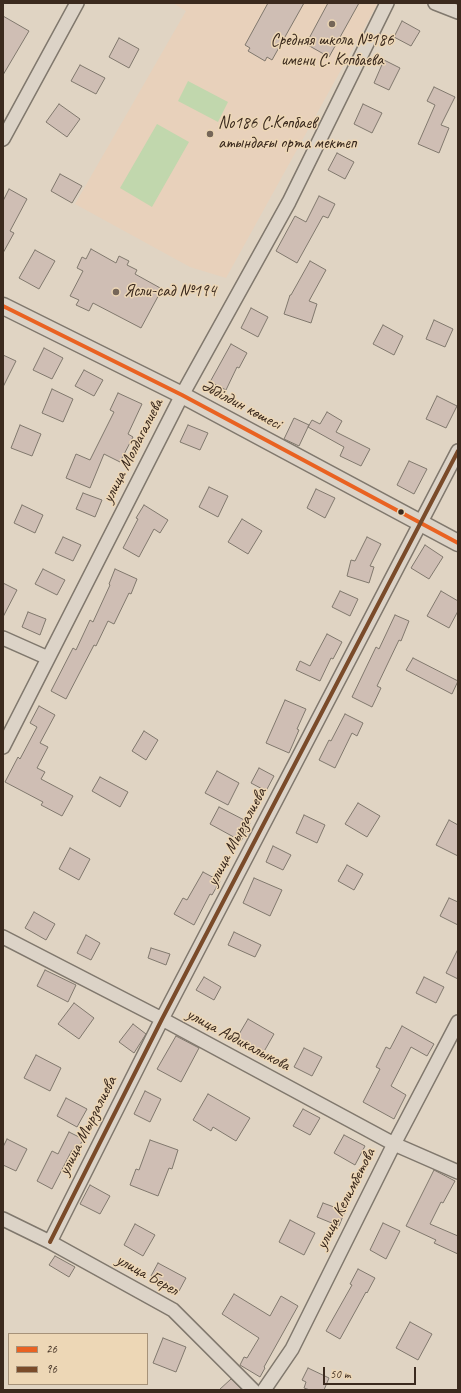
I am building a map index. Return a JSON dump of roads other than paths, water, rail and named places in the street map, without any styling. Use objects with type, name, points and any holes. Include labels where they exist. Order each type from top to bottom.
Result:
[{"type":"main road","name":"Әбділдин көшесі","points":[[3,306],[182,395],[458,543]]},
{"type":"street","points":[[3,139],[77,3]]},
{"type":"street","name":"улица Молдагалиева","points":[[3,747],[182,395],[289,202],[387,3]]},
{"type":"street","points":[[435,3],[458,12]]},
{"type":"street","name":"улица Мырзалиева","points":[[50,1242],[162,1019],[458,451]]},
{"type":"street","points":[[3,638],[48,658]]},
{"type":"street","name":"улица Абдикалыкова","points":[[3,936],[162,1019],[394,1144],[458,1172]]},
{"type":"street","name":"улица Келимбетова","points":[[264,1390],[292,1349],[394,1144],[458,1022]]},
{"type":"street","name":"улица Берел","points":[[3,1219],[50,1242],[173,1310],[253,1390]]},
{"type":"place","name":"Средняя школа №186 имени С. Копбаева","points":[[332,24]]},
{"type":"place","name":"No186 С.Көпбаев атындағы орта мектеп","points":[[210,134]]},
{"type":"place","name":"Ясли-сад №194","points":[[116,292]]}]
